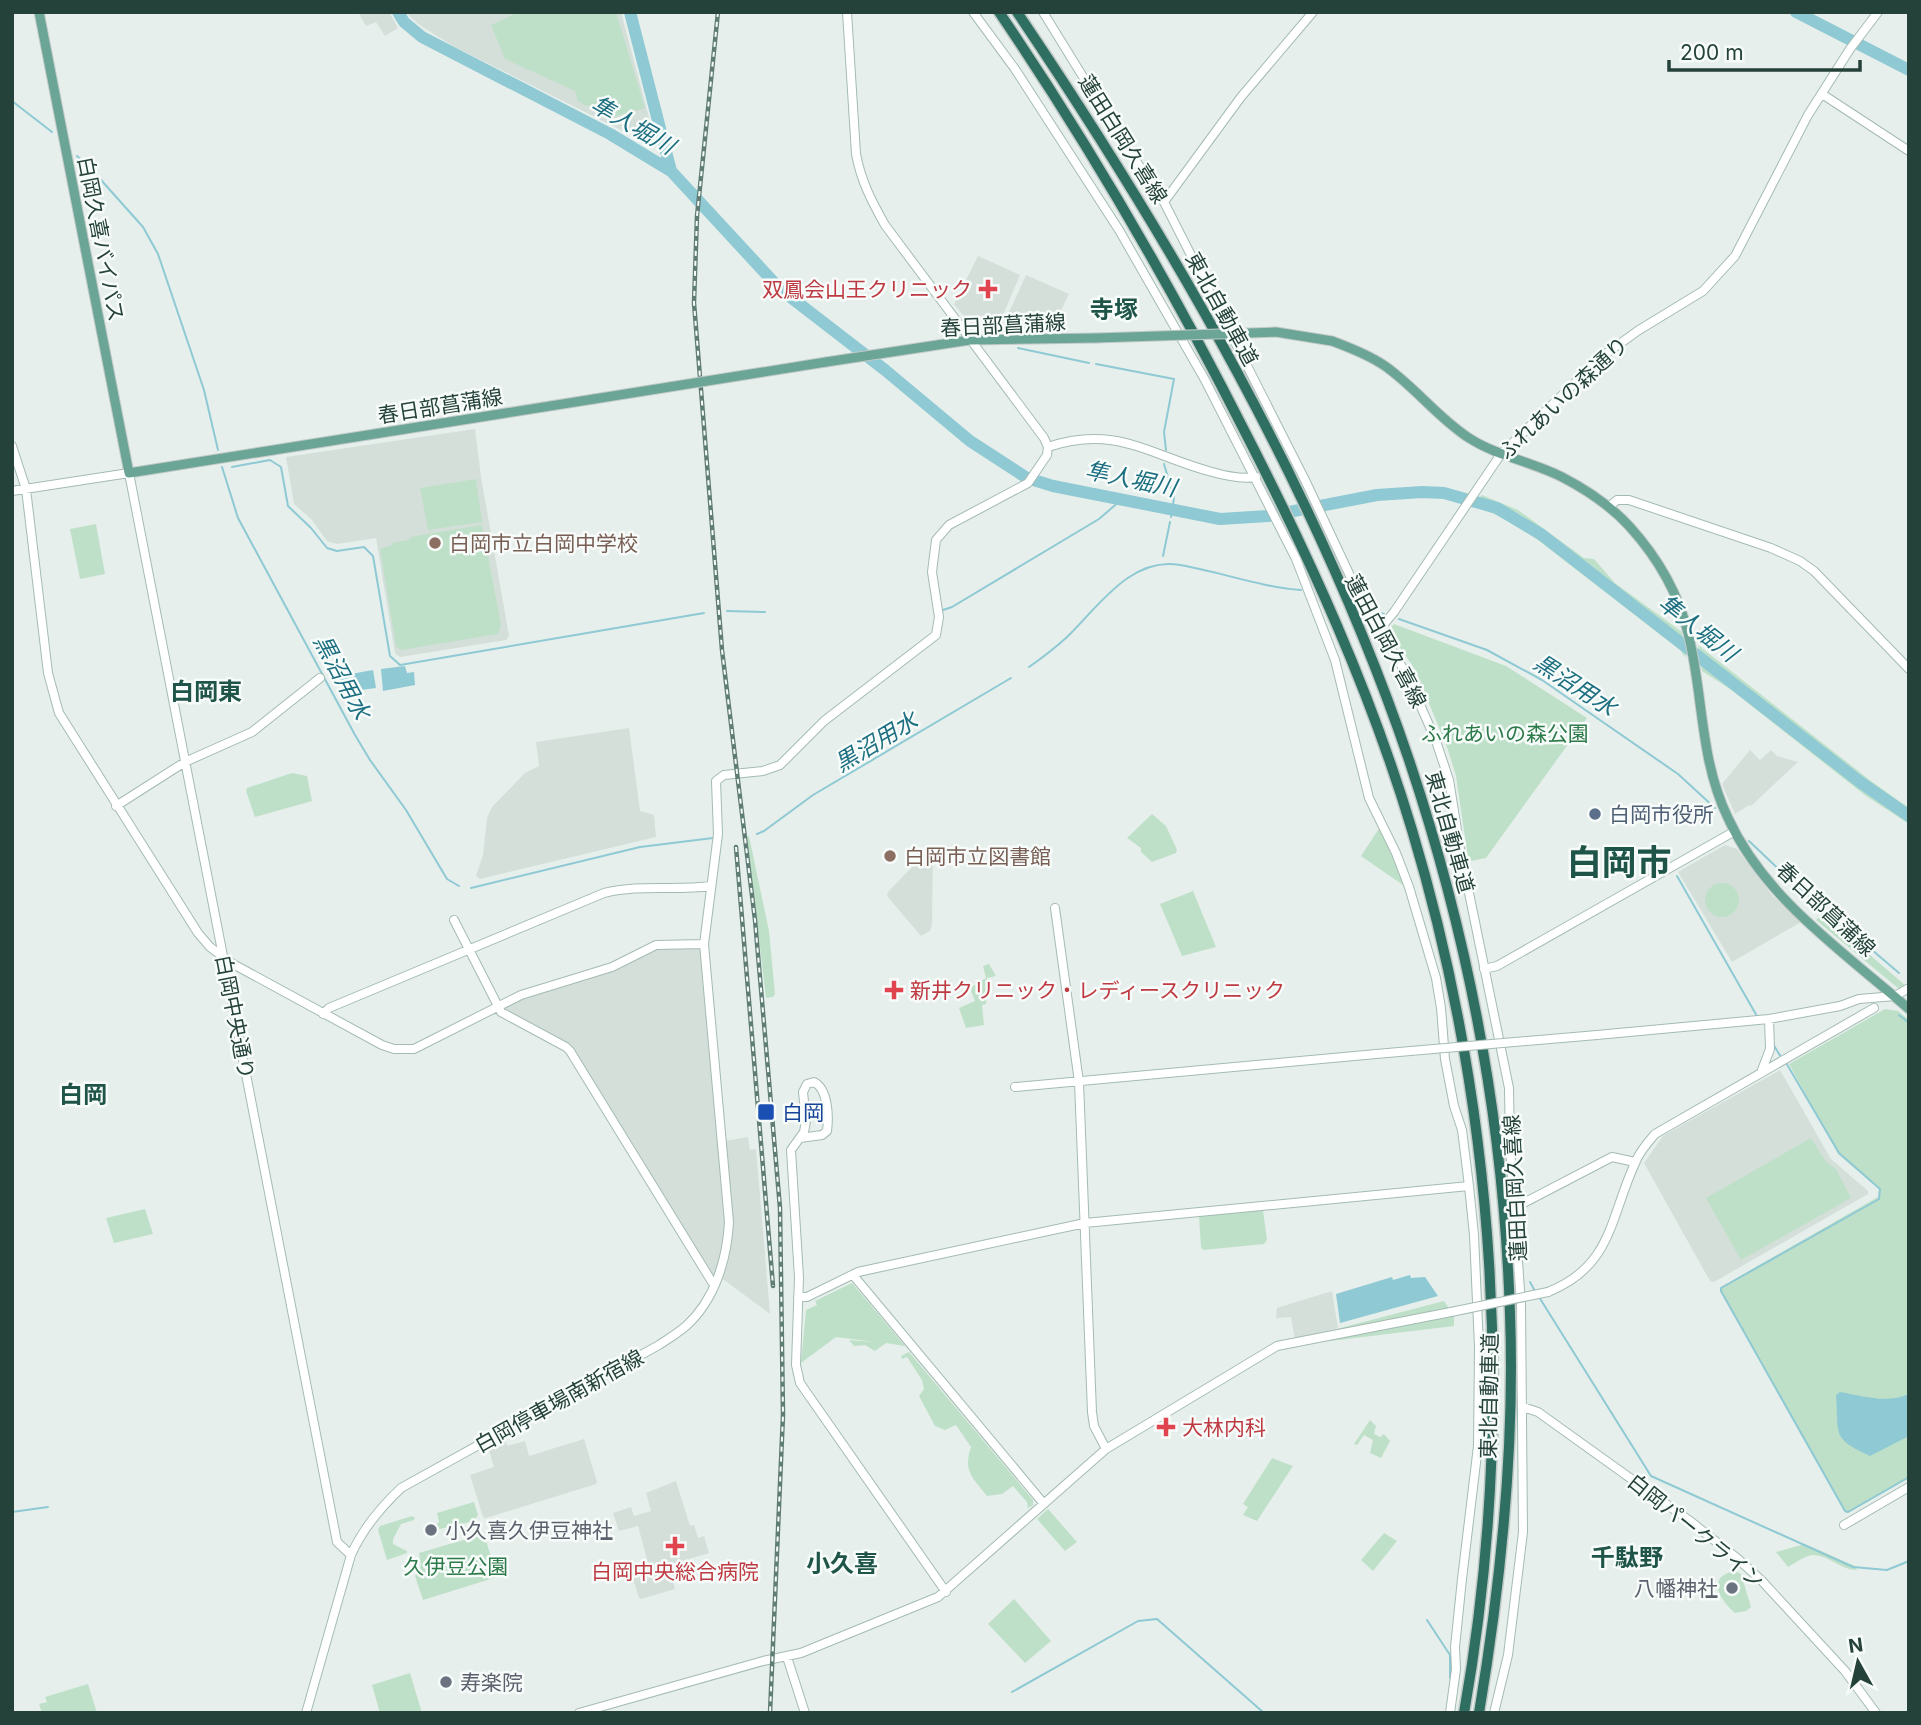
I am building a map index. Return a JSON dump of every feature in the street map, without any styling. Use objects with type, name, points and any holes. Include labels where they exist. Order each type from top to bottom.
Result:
[{"type":"highway","name":"東北自動車道","points":[[999,12],[1068,116],[1138,231],[1276,491],[1359,678],[1412,831],[1439,929],[1461,1030],[1478,1146],[1491,1325],[1491,1473],[1483,1580],[1464,1713]]},
{"type":"highway","name":"東北自動車道","points":[[1017,12],[1153,225],[1220,344],[1295,488],[1377,673],[1426,812],[1467,967],[1491,1102],[1504,1213],[1510,1316],[1510,1373],[1502,1543],[1479,1713]]},
{"type":"main road","name":"白岡久喜バイパス","points":[[39,12],[129,472]]},
{"type":"main road","name":"春日部菖蒲線","points":[[129,472],[970,340],[1270,332],[1292,333],[1332,341],[1384,365],[1447,423],[1477,443],[1561,477],[1609,507],[1629,525],[1658,563],[1679,603],[1690,641],[1707,757],[1718,794],[1735,831],[1764,878],[1784,900],[1909,1009]]},
{"type":"street","points":[[847,12],[856,154],[860,176],[885,225],[1044,438],[1048,447],[1082,439],[1113,439],[1205,470],[1233,476],[1256,477]]},
{"type":"street","points":[[974,12],[1015,69],[1119,230],[1205,380],[1264,493],[1306,582],[1335,660],[1369,798],[1396,853],[1430,957],[1441,1008],[1445,1059],[1454,1106],[1462,1130],[1477,1294],[1478,1446],[1461,1586],[1455,1647],[1456,1669],[1450,1713]]},
{"type":"street","name":"蓮田白岡久喜線","points":[[1043,12],[1125,145],[1164,202],[1307,483],[1361,599],[1407,675],[1436,741],[1449,779],[1460,849],[1509,1088],[1510,1147],[1521,1304],[1523,1532],[1508,1655],[1494,1713]]},
{"type":"street","points":[[1164,202],[1241,97],[1313,12]]},
{"type":"street","name":"ふれあいの森通り","points":[[1379,630],[1501,454],[1621,341],[1692,299],[1718,277],[1735,256],[1750,232],[1808,115],[1851,47],[1878,12]]},
{"type":"street","points":[[1822,94],[1909,151]]},
{"type":"street","points":[[12,446],[26,489],[52,693],[64,722],[198,933],[223,957],[382,1045],[404,1050],[424,1044],[521,995],[612,967],[656,945],[704,944]]},
{"type":"street","name":"白岡停車場南新宿線","points":[[306,1713],[351,1555],[359,1538],[389,1500],[401,1489],[659,1345],[691,1321],[715,1284],[724,1258],[729,1222],[704,944],[718,834],[715,789],[718,778],[730,774],[763,771],[780,765],[824,721],[936,635],[939,617],[932,572],[936,540],[949,525],[1028,483],[1046,458],[1048,447]]},
{"type":"street","points":[[12,491],[129,472]]},
{"type":"street","name":"白岡中央通り","points":[[129,472],[337,1542],[351,1555]]},
{"type":"street","points":[[1609,507],[1620,499],[1629,500],[1771,548],[1800,561],[1847,603],[1909,669]]},
{"type":"street","points":[[116,806],[185,762],[252,732],[320,678]]},
{"type":"street","points":[[1484,968],[1497,966],[1735,831]]},
{"type":"street","points":[[323,1014],[329,1008],[604,893],[626,887],[711,886]]},
{"type":"street","points":[[1055,908],[1079,1082],[1092,1412],[1094,1426],[1106,1449]]},
{"type":"street","points":[[454,920],[497,1006],[505,1016],[568,1049],[715,1284]]},
{"type":"street","points":[[1015,1087],[1769,1019],[1840,1006],[1859,999],[1895,996],[1909,988]]},
{"type":"street","points":[[579,1713],[762,1661],[788,1657],[847,1636],[938,1597],[1106,1449],[1277,1346],[1548,1292],[1566,1284],[1584,1272],[1598,1254],[1614,1224],[1635,1161],[1660,1130],[1874,1008]]},
{"type":"street","points":[[1760,1073],[1770,1049],[1769,1019]]},
{"type":"street","points":[[800,1138],[822,1135],[827,1131],[826,1102],[822,1088],[817,1083],[807,1084],[803,1092],[806,1121],[800,1138],[791,1150],[798,1253],[796,1364],[800,1383],[946,1592]]},
{"type":"street","points":[[1516,1207],[1612,1157],[1635,1161]]},
{"type":"street","points":[[799,1297],[807,1297],[853,1275],[888,1265],[1085,1223],[1469,1186]]},
{"type":"street","points":[[853,1275],[1044,1504]]},
{"type":"street","name":"白岡パークライン","points":[[1523,1407],[1538,1412],[1732,1554],[1762,1581],[1845,1671],[1876,1713]]},
{"type":"street","points":[[1844,1525],[1909,1487]]},
{"type":"street","points":[[788,1657],[805,1713]]},
{"type":"shaded area","points":[[358,12],[389,12],[398,28],[385,36],[376,22],[366,26]]},
{"type":"shaded area","points":[[406,12],[621,12],[657,148],[453,46],[418,24]]},
{"type":"shaded area","name":"双鳳会山王クリニック","points":[[978,256],[1020,275],[996,331],[985,330],[968,321],[954,304]]},
{"type":"shaded area","name":"双鳳会山王クリニック","points":[[1026,275],[1069,294],[1056,321],[1067,330],[1041,331],[1016,318],[1010,330],[1001,330]]},
{"type":"shaded area","name":"白岡市立白岡中学校","points":[[475,429],[509,636],[506,640],[400,657],[395,653],[376,538],[337,544],[327,541],[312,520],[294,504],[286,457]]},
{"type":"shaded area","points":[[629,728],[640,811],[654,815],[656,837],[480,879],[476,876],[483,855],[487,818],[492,807],[525,773],[539,766],[536,742]]},
{"type":"shaded area","points":[[1750,750],[1760,760],[1771,750],[1777,756],[1798,762],[1751,806],[1735,814],[1722,784]]},
{"type":"shaded area","points":[[1725,845],[1737,849],[1772,895],[1801,922],[1732,962],[1678,872]]},
{"type":"shaded area","points":[[930,848],[933,849],[932,924],[930,931],[921,936],[887,896]]},
{"type":"shaded area","points":[[701,947],[719,1142],[748,1137],[750,1150],[756,1149],[770,1314],[716,1274],[713,1280],[570,1045],[502,1008],[522,998],[617,970],[657,948]]},
{"type":"shaded area","points":[[1780,1070],[1831,1159],[1868,1191],[1868,1194],[1714,1282],[1710,1281],[1644,1163],[1663,1136]]},
{"type":"shaded area","points":[[1332,1291],[1338,1328],[1295,1340],[1291,1317],[1276,1318],[1277,1308]]},
{"type":"shaded area","points":[[504,1435],[507,1446],[525,1441],[529,1456],[584,1439],[596,1484],[483,1517],[470,1475],[494,1467],[487,1444]]},
{"type":"shaded area","name":"白岡中央総合病院","points":[[676,1481],[690,1526],[694,1525],[698,1538],[704,1536],[709,1553],[669,1565],[675,1589],[641,1599],[630,1569],[648,1563],[638,1526],[619,1531],[613,1513],[631,1507],[634,1516],[651,1511],[646,1493]]},
{"type":"green space","points":[[519,12],[616,12],[645,108],[609,118],[605,102],[586,106],[578,101],[575,91],[505,59],[491,25]]},
{"type":"green space","points":[[476,479],[482,522],[428,530],[420,488]]},
{"type":"green space","points":[[1482,495],[1518,510],[1584,558],[1594,559],[1615,583],[1682,632],[1683,640],[1557,540],[1519,514],[1479,498]]},
{"type":"green space","points":[[1476,505],[1508,517],[1537,535],[1685,652],[1686,658],[1680,650],[1525,530],[1475,507]]},
{"type":"green space","points":[[96,524],[105,574],[80,579],[70,529]]},
{"type":"green space","points":[[482,525],[501,624],[498,634],[401,650],[396,646],[380,549],[392,543],[409,540],[410,537]]},
{"type":"green space","name":"ふれあいの森公園","points":[[1394,624],[1506,666],[1587,718],[1486,858],[1471,861],[1468,858],[1456,776],[1448,750],[1416,671],[1391,634],[1390,629]]},
{"type":"green space","points":[[1698,645],[1909,808],[1909,811],[1802,733],[1699,650]]},
{"type":"green space","points":[[1701,666],[1909,821],[1909,824],[1866,796],[1730,689],[1702,671]]},
{"type":"green space","points":[[292,773],[307,776],[312,801],[255,817],[247,788]]},
{"type":"green space","points":[[1152,814],[1166,826],[1177,850],[1176,853],[1152,862],[1141,852],[1141,848],[1127,838]]},
{"type":"green space","points":[[1381,829],[1405,884],[1403,885],[1361,856]]},
{"type":"green space","points":[[749,836],[769,931],[775,994],[766,998],[747,837]]},
{"type":"green space","points":[[1722,883],[1734,888],[1739,900],[1734,912],[1722,917],[1710,912],[1705,900],[1710,888]]},
{"type":"green space","points":[[1193,891],[1216,947],[1182,956],[1160,904]]},
{"type":"green space","points":[[1822,914],[1905,985],[1899,989],[1816,920]]},
{"type":"green space","points":[[989,964],[996,976],[987,978],[986,1004],[982,1005],[984,1025],[966,1028],[959,1008],[975,1001],[970,988],[986,978],[983,966]]},
{"type":"green space","points":[[1885,1009],[1898,1011],[1909,1020],[1909,1478],[1848,1513],[1720,1291],[1721,1287],[1878,1197],[1879,1189],[1838,1154],[1789,1064]]},
{"type":"green space","points":[[1811,1138],[1826,1162],[1836,1169],[1851,1198],[1741,1260],[1706,1198]]},
{"type":"green space","points":[[145,1209],[153,1234],[114,1243],[106,1218]]},
{"type":"green space","points":[[1263,1210],[1267,1240],[1264,1244],[1203,1250],[1201,1247],[1199,1217]]},
{"type":"green space","points":[[852,1283],[905,1346],[886,1343],[875,1351],[865,1345],[854,1346],[849,1340],[875,1342],[836,1337],[801,1363],[806,1310],[817,1305],[815,1301]]},
{"type":"green space","points":[[1444,1301],[1450,1310],[1331,1333],[1329,1331]]},
{"type":"green space","points":[[1454,1315],[1454,1326],[1330,1341],[1328,1339]]},
{"type":"green space","points":[[909,1352],[1033,1500],[1033,1505],[1028,1508],[1027,1502],[1013,1486],[1002,1494],[987,1496],[977,1484],[970,1473],[968,1462],[971,1447],[956,1425],[945,1430],[935,1426],[919,1396],[924,1389],[922,1380],[907,1357],[902,1359],[901,1356]]},
{"type":"green space","points":[[1370,1420],[1376,1426],[1374,1434],[1380,1437],[1384,1434],[1390,1441],[1381,1458],[1370,1453],[1373,1440],[1364,1435],[1357,1445],[1354,1444]]},
{"type":"green space","points":[[1272,1458],[1293,1466],[1257,1521],[1243,1515],[1248,1507],[1243,1504]]},
{"type":"green space","points":[[474,1502],[478,1515],[474,1521],[431,1531],[439,1522],[437,1513]]},
{"type":"green space","points":[[1048,1509],[1077,1542],[1065,1551],[1037,1519]]},
{"type":"green space","points":[[412,1516],[414,1520],[401,1524],[393,1539],[393,1544],[407,1553],[387,1560],[378,1530],[380,1526]]},
{"type":"green space","points":[[1384,1533],[1397,1541],[1373,1571],[1361,1560]]},
{"type":"green space","name":"久伊豆公園","points":[[484,1534],[497,1577],[423,1600],[415,1576],[421,1566],[419,1553]]},
{"type":"green space","points":[[1805,1544],[1855,1566],[1857,1570],[1814,1555],[1788,1567],[1776,1552]]},
{"type":"green space","points":[[1735,1571],[1741,1574],[1751,1607],[1735,1613],[1720,1596],[1718,1583],[1720,1578]]},
{"type":"green space","points":[[1014,1599],[1051,1641],[1025,1663],[988,1624]]},
{"type":"green space","points":[[410,1673],[422,1713],[380,1713],[372,1685]]},
{"type":"green space","points":[[88,1684],[97,1713],[42,1713],[39,1704],[47,1702],[45,1697]]},
{"type":"water","points":[[405,666],[407,673],[414,672],[415,685],[383,691],[381,669]]},
{"type":"water","points":[[373,670],[376,688],[346,692],[338,678],[340,676]]},
{"type":"water","points":[[1410,1275],[1411,1278],[1425,1277],[1438,1296],[1340,1323],[1336,1294],[1392,1277],[1393,1280]]},
{"type":"water","points":[[1840,1392],[1883,1399],[1909,1394],[1909,1436],[1870,1456],[1857,1450],[1840,1434],[1836,1395]]},
{"type":"waterway","name":"隼人堀川","points":[[398,12],[404,22],[422,37],[610,134],[671,171],[780,289],[885,370],[970,441],[1027,478],[1053,486],[1220,519],[1268,516],[1377,495],[1422,492],[1444,493],[1497,508],[1542,535],[1860,782],[1909,816]]},
{"type":"waterway","points":[[630,12],[671,171]]},
{"type":"waterway","points":[[1796,12],[1909,70]]},
{"type":"waterway","name":"黒沼用水","points":[[12,101],[52,132]]},
{"type":"waterway","name":"黒沼用水","points":[[77,156],[85,163]]},
{"type":"waterway","name":"黒沼用水","points":[[93,171],[143,227],[158,254],[204,390],[218,450]]},
{"type":"waterway","points":[[1018,348],[1089,363]]},
{"type":"waterway","points":[[1096,364],[1174,379],[1164,432],[1166,450]]},
{"type":"waterway","points":[[232,467],[270,460],[281,467],[288,506],[327,548],[337,551],[364,547],[373,556],[390,656],[400,665],[704,613]]},
{"type":"waterway","points":[[1164,464],[1174,498],[1171,517]]},
{"type":"waterway","name":"黒沼用水","points":[[222,467],[238,518],[355,735],[406,810],[447,879],[459,886]]},
{"type":"waterway","points":[[943,610],[1099,519],[1121,500]]},
{"type":"waterway","points":[[1163,556],[1170,522]]},
{"type":"waterway","name":"黒沼用水","points":[[1029,667],[1067,637],[1117,586],[1146,568],[1162,564],[1180,565],[1271,586],[1301,590]]},
{"type":"waterway","points":[[727,611],[765,612]]},
{"type":"waterway","name":"黒沼用水","points":[[1378,612],[1384,614]]},
{"type":"waterway","name":"黒沼用水","points":[[1399,619],[1487,650],[1542,680],[1678,774],[1715,808]]},
{"type":"waterway","name":"黒沼用水","points":[[757,834],[813,795],[1011,678]]},
{"type":"waterway","name":"黒沼用水","points":[[471,888],[640,847],[713,838]]},
{"type":"waterway","name":"黒沼用水","points":[[1749,841],[1790,880],[1899,973]]},
{"type":"waterway","points":[[1677,876],[1758,1018]]},
{"type":"waterway","points":[[1899,1015],[1909,1023]]},
{"type":"waterway","points":[[1773,1044],[1781,1057]]},
{"type":"waterway","points":[[1785,1061],[1839,1153],[1880,1189],[1879,1199],[1721,1288],[1721,1291],[1845,1511],[1848,1512],[1909,1477]]},
{"type":"waterway","points":[[1530,1282],[1536,1293]]},
{"type":"waterway","points":[[1539,1297],[1651,1476],[1853,1567],[1887,1570],[1909,1561]]},
{"type":"waterway","points":[[12,1512],[48,1507]]},
{"type":"waterway","points":[[1012,1692],[1138,1621],[1157,1619],[1264,1713]]},
{"type":"waterway","points":[[1427,1620],[1450,1655],[1450,1678]]},
{"type":"railway","points":[[718,12],[697,216],[694,303],[722,650],[755,920],[780,1208],[783,1415],[770,1713]]},
{"type":"railway","points":[[736,847],[773,1286]]},
{"type":"place","name":"双鳳会山王クリニック","points":[[988,289]]},
{"type":"place","name":"白岡市立白岡中学校","points":[[435,543]]},
{"type":"place","name":"白岡市役所","points":[[1595,814]]},
{"type":"place","name":"白岡市立図書館","points":[[890,856]]},
{"type":"place","name":"新井クリニック・レディースクリニック","points":[[894,990]]},
{"type":"place","name":"白岡","points":[[766,1112]]},
{"type":"place","name":"大林内科","points":[[1166,1427]]},
{"type":"place","name":"小久喜久伊豆神社","points":[[431,1530]]},
{"type":"place","name":"白岡中央総合病院","points":[[675,1546]]},
{"type":"place","name":"八幡神社","points":[[1732,1588]]},
{"type":"place","name":"寿楽院","points":[[446,1682]]},
{"type":"district","name":"寺塚","points":[[1114,309]]},
{"type":"district","name":"白岡東","points":[[206,691]]},
{"type":"district","name":"白岡市","points":[[1619,862]]},
{"type":"district","name":"白岡","points":[[83,1094]]},
{"type":"district","name":"千駄野","points":[[1627,1557]]},
{"type":"district","name":"小久喜","points":[[842,1563]]}]
